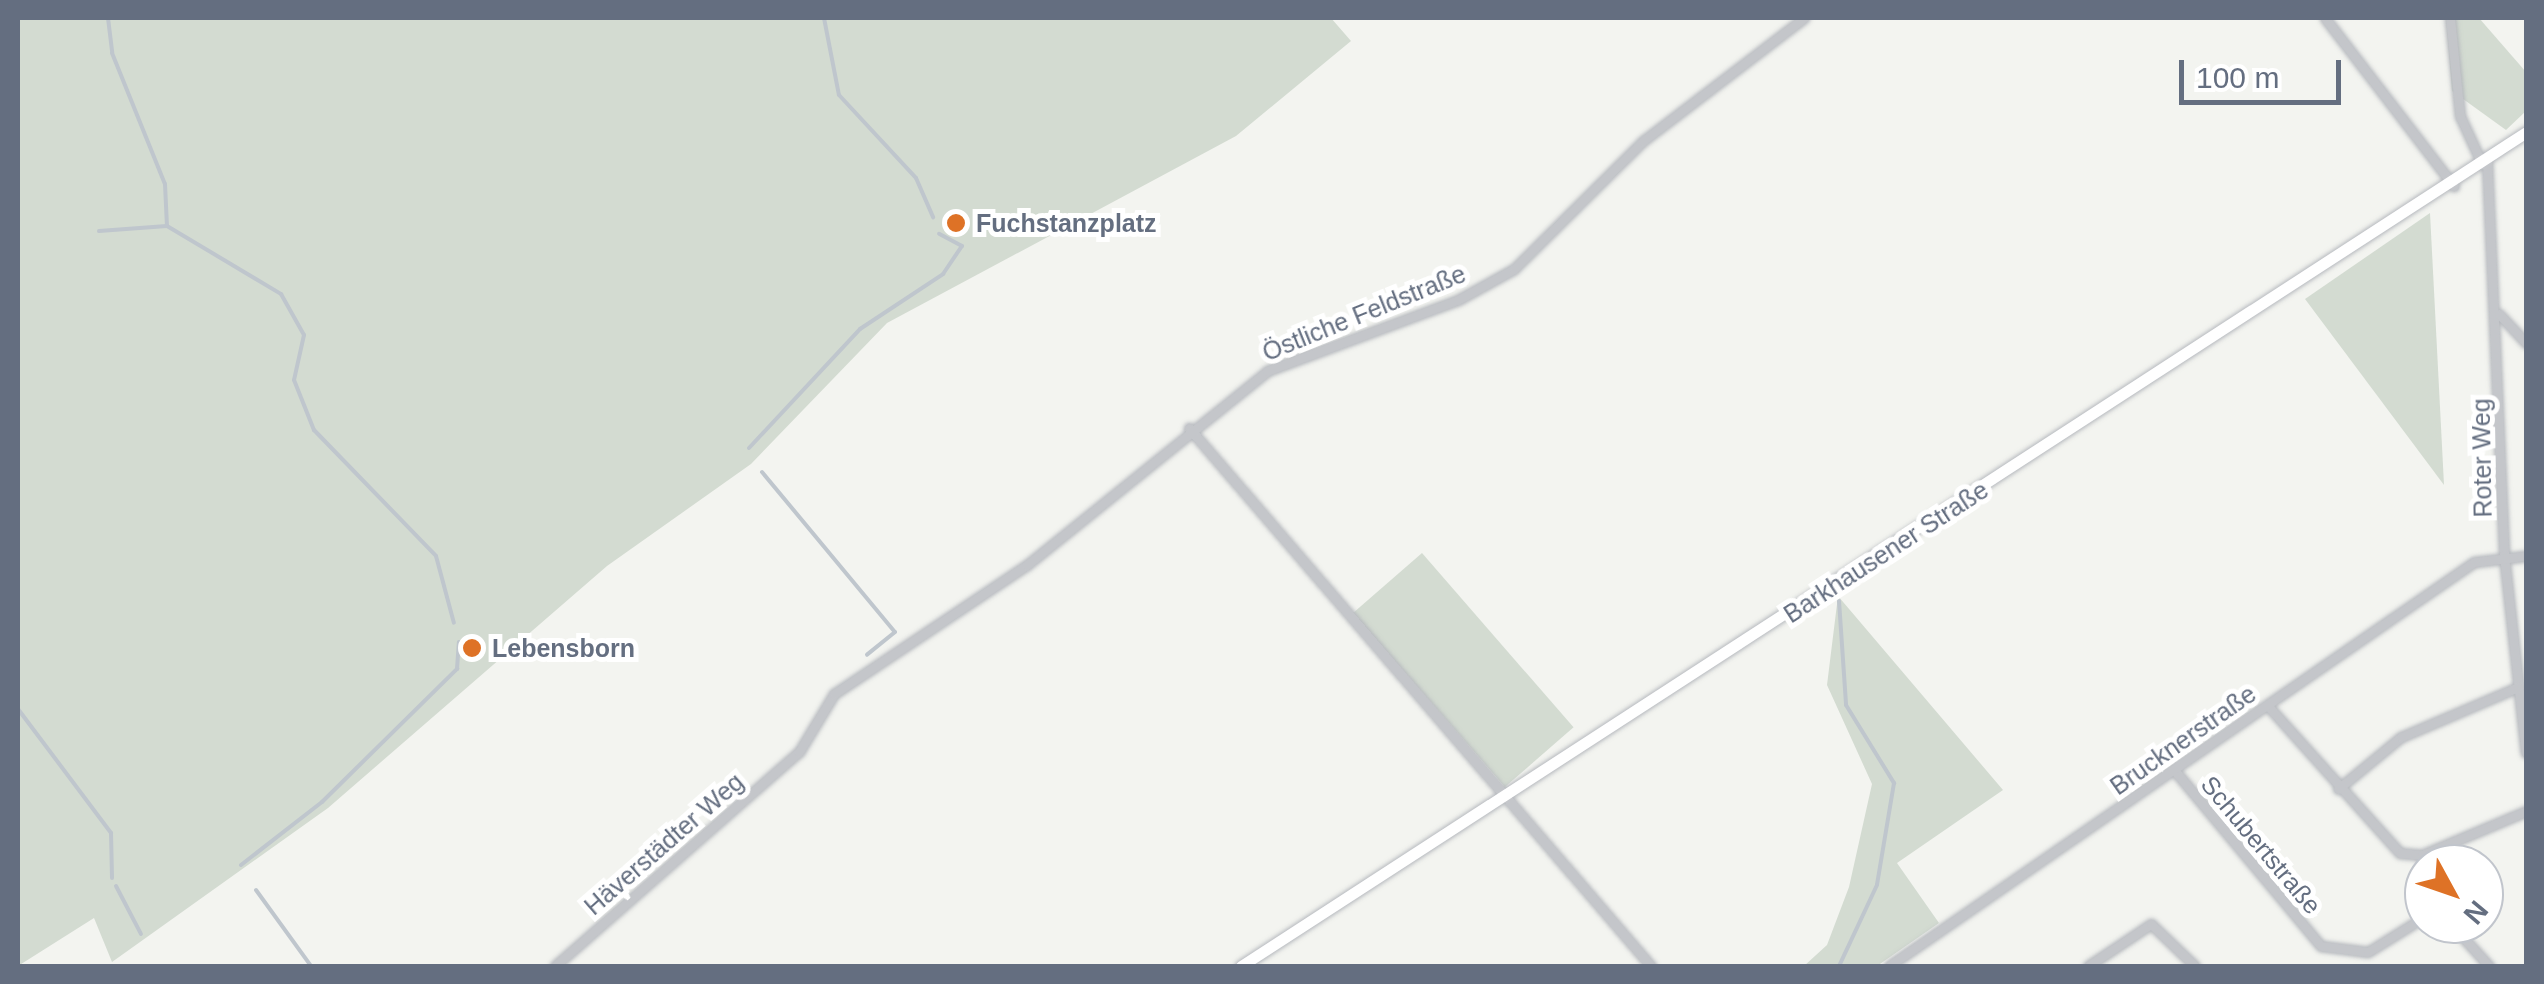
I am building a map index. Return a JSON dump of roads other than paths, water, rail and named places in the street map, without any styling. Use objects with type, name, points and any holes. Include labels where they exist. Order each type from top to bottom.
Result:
[{"type":"main road","name":"Barkhausener Straße","points":[[1241,966],[2454,186],[2526,132]]},
{"type":"street","name":"Östliche Feldstraße","points":[[799,752],[834,694],[1027,566],[1189,428],[1267,371],[1458,300],[1514,269],[1643,142],[1804,18]]},
{"type":"street","points":[[2324,18],[2454,186]]},
{"type":"street","name":"Roter Weg","points":[[2450,18],[2460,116],[2484,164],[2499,314],[2504,555],[2526,753]]},
{"type":"street","points":[[2499,314],[2526,343]]},
{"type":"street","points":[[1189,428],[1651,966]]},
{"type":"street","points":[[2504,555],[2526,556]]},
{"type":"street","name":"Brucknerstraße","points":[[1888,966],[2474,562],[2504,555]]},
{"type":"street","points":[[2338,789],[2402,737],[2518,687]]},
{"type":"street","points":[[2268,706],[2380,841],[2404,849]]},
{"type":"street","name":"Häverstädter Weg","points":[[555,966],[799,752]]},
{"type":"street","name":"Schubertstraße","points":[[2175,771],[2321,946],[2368,952],[2404,930]]},
{"type":"street","points":[[2448,844],[2526,811]]},
{"type":"street","points":[[2088,966],[2152,924],[2195,966]]},
{"type":"street","points":[[2469,944],[2488,966]]},
{"type":"waterway","points":[[108,18],[112,53],[165,184],[167,226],[281,294],[304,335],[294,380],[314,430],[436,556],[454,623]]},
{"type":"waterway","points":[[824,18],[839,95],[916,178],[933,217]]},
{"type":"waterway","points":[[99,231],[167,226]]},
{"type":"waterway","points":[[749,448],[860,329],[943,274],[962,246],[939,234]]},
{"type":"waterway","points":[[762,472],[895,632],[867,655]]},
{"type":"waterway","points":[[1839,601],[1846,705],[1894,783],[1877,885],[1839,966]]},
{"type":"waterway","points":[[241,865],[322,802],[457,669],[459,642]]},
{"type":"waterway","points":[[18,709],[111,833],[112,878]]},
{"type":"waterway","points":[[116,886],[141,934]]},
{"type":"waterway","points":[[256,890],[311,966]]},
{"type":"place","name":"Fuchstanzplatz","points":[[956,223]]},
{"type":"place","name":"Lebensborn","points":[[472,648]]}]
